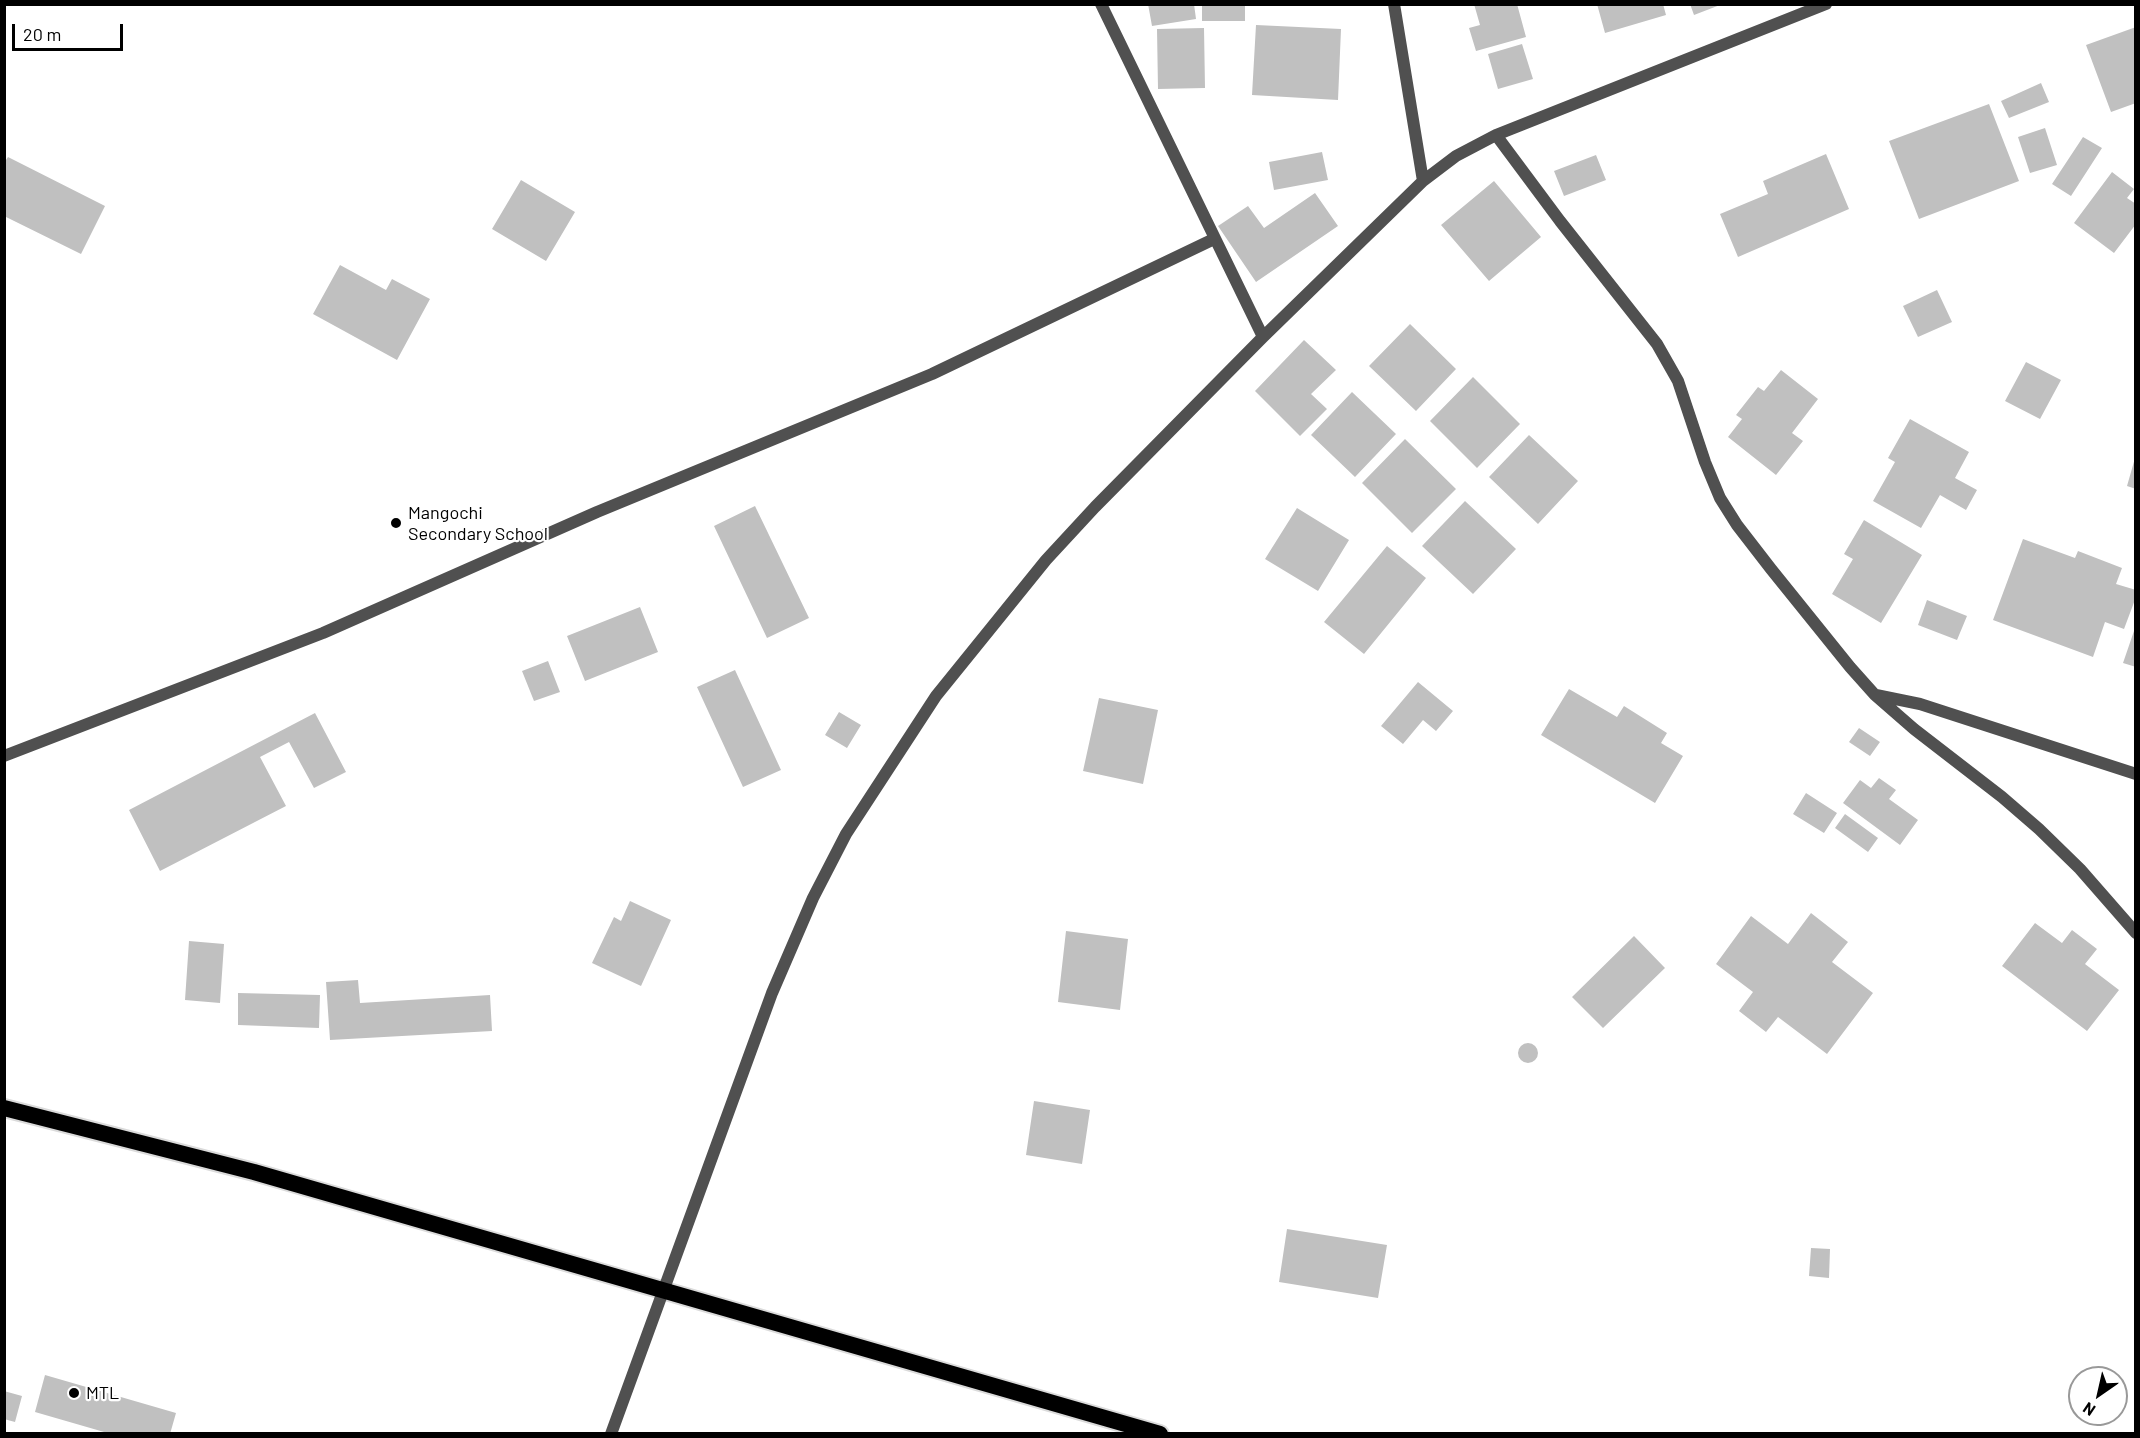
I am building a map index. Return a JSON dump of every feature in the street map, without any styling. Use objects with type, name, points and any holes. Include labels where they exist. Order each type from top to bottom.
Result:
[{"type":"highway","points":[[4,1107],[254,1172],[1160,1434]]},
{"type":"street","points":[[1101,4],[1263,338]]},
{"type":"street","points":[[1394,4],[1423,181]]},
{"type":"street","points":[[611,1434],[772,993],[813,898],[846,834],[936,696],[1046,560],[1095,507],[1263,338],[1423,181],[1456,156],[1496,135],[1820,6]]},
{"type":"street","points":[[1496,135],[1657,344],[1678,381],[1716,489],[1737,525],[1850,667],[1875,694],[1914,729],[2002,797],[2039,829],[2080,869],[2136,933]]},
{"type":"street","points":[[4,756],[323,633],[597,512],[932,374],[1214,239]]},
{"type":"street","points":[[1875,694],[1920,704],[2136,774]]},
{"type":"building","points":[[1148,4],[1194,4],[1196,19],[1152,26]]},
{"type":"building","points":[[1202,4],[1245,4],[1245,21],[1202,21]]},
{"type":"building","points":[[1474,4],[1517,4],[1526,37],[1476,51],[1469,28],[1480,25]]},
{"type":"building","points":[[1597,4],[1663,4],[1666,15],[1605,33]]},
{"type":"building","points":[[1690,4],[1720,4],[1720,5],[1694,15]]},
{"type":"building","points":[[1256,25],[1341,29],[1338,100],[1252,95]]},
{"type":"building","points":[[2136,27],[2136,103],[2111,112],[2086,45]]},
{"type":"building","points":[[1204,28],[1205,88],[1158,89],[1157,29]]},
{"type":"building","points":[[1522,44],[1533,79],[1498,89],[1488,54]]},
{"type":"building","points":[[2041,83],[2049,102],[2009,118],[2001,101]]},
{"type":"building","points":[[1989,104],[2019,181],[1919,219],[1889,141]]},
{"type":"building","points":[[2045,128],[2057,165],[2030,173],[2018,137]]},
{"type":"building","points":[[2083,137],[2102,148],[2071,196],[2052,184]]},
{"type":"building","points":[[1322,152],[1328,180],[1274,190],[1269,162]]},
{"type":"building","points":[[1826,154],[1849,209],[1738,257],[1720,214],[1768,194],[1763,181]]},
{"type":"building","points":[[1596,155],[1606,180],[1564,196],[1554,171]]},
{"type":"building","points":[[8,157],[105,206],[81,254],[4,216],[4,163]]},
{"type":"building","points":[[2112,172],[2134,189],[2127,198],[2136,204],[2136,224],[2114,253],[2074,223]]},
{"type":"building","points":[[521,180],[575,212],[546,261],[492,229]]},
{"type":"building","points":[[1494,181],[1541,237],[1489,281],[1441,225]]},
{"type":"building","points":[[1315,193],[1338,226],[1256,282],[1218,226],[1248,206],[1264,228]]},
{"type":"building","points":[[340,265],[386,290],[392,279],[430,299],[397,360],[313,314]]},
{"type":"building","points":[[1937,290],[1952,322],[1918,337],[1903,306]]},
{"type":"building","points":[[1410,324],[1456,369],[1416,411],[1369,366]]},
{"type":"building","points":[[1304,340],[1336,370],[1311,394],[1327,409],[1300,436],[1255,391]]},
{"type":"building","points":[[2026,362],[2061,380],[2040,419],[2005,401]]},
{"type":"building","points":[[1781,370],[1818,399],[1792,433],[1803,441],[1776,475],[1728,437],[1742,419],[1736,415],[1758,387],[1764,391]]},
{"type":"building","points":[[1473,377],[1520,424],[1477,468],[1430,421]]},
{"type":"building","points":[[1352,392],[1396,434],[1355,477],[1311,435]]},
{"type":"building","points":[[1910,419],[1969,452],[1955,478],[1977,490],[1966,510],[1940,495],[1921,528],[1873,501],[1895,462],[1888,458]]},
{"type":"building","points":[[1529,435],[1578,481],[1538,524],[1489,477]]},
{"type":"building","points":[[1405,439],[1456,489],[1412,533],[1362,483]]},
{"type":"building","points":[[2136,458],[2136,489],[2127,486]]},
{"type":"building","points":[[1465,501],[1516,549],[1473,594],[1422,546]]},
{"type":"building","points":[[755,506],[809,618],[767,638],[714,526]]},
{"type":"building","points":[[1297,508],[1349,540],[1318,591],[1265,559]]},
{"type":"building","points":[[1864,520],[1922,555],[1881,623],[1832,594],[1853,559],[1844,554]]},
{"type":"building","points":[[2023,539],[2075,558],[2078,551],[2122,568],[2116,584],[2136,590],[2136,597],[2124,629],[2105,622],[2093,657],[1993,620]]},
{"type":"building","points":[[1387,546],[1426,578],[1364,654],[1324,622]]},
{"type":"building","points":[[1927,600],[1967,616],[1957,640],[1918,625]]},
{"type":"building","points":[[640,607],[658,652],[585,681],[567,636]]},
{"type":"building","points":[[2136,628],[2136,667],[2123,663]]},
{"type":"building","points":[[548,661],[560,692],[534,701],[522,671]]},
{"type":"building","points":[[735,670],[781,770],[743,787],[697,687]]},
{"type":"building","points":[[1418,682],[1453,711],[1436,731],[1423,720],[1403,744],[1381,726]]},
{"type":"building","points":[[1569,689],[1617,717],[1624,706],[1667,733],[1661,743],[1683,756],[1655,803],[1541,735]]},
{"type":"building","points":[[1099,698],[1158,710],[1143,784],[1083,771]]},
{"type":"building","points":[[839,712],[861,725],[847,748],[825,735]]},
{"type":"building","points":[[315,713],[346,772],[314,788],[289,742],[260,757],[286,806],[160,871],[129,810]]},
{"type":"building","points":[[1859,728],[1880,742],[1870,756],[1849,742]]},
{"type":"building","points":[[1879,778],[1896,790],[1889,799],[1918,820],[1900,845],[1843,803],[1860,780],[1871,788]]},
{"type":"building","points":[[1806,793],[1837,813],[1824,833],[1793,814]]},
{"type":"building","points":[[1845,814],[1878,838],[1868,852],[1835,828]]},
{"type":"building","points":[[630,901],[671,920],[641,986],[592,963],[614,917],[621,921]]},
{"type":"building","points":[[1811,913],[1848,942],[1832,962],[1873,993],[1827,1054],[1778,1017],[1766,1032],[1739,1011],[1753,992],[1716,964],[1751,916],[1788,944]]},
{"type":"building","points":[[2035,923],[2062,943],[2072,930],[2097,949],[2085,964],[2119,990],[2087,1031],[2002,966]]},
{"type":"building","points":[[1066,931],[1128,939],[1120,1010],[1058,1002]]},
{"type":"building","points":[[1634,936],[1665,968],[1603,1028],[1572,997]]},
{"type":"building","points":[[189,941],[224,944],[220,1003],[185,1000]]},
{"type":"building","points":[[358,980],[360,1003],[490,995],[492,1031],[330,1040],[326,982]]},
{"type":"building","points":[[238,993],[320,995],[319,1028],[238,1025]]},
{"type":"building","points":[[1528,1043],[1535,1046],[1538,1053],[1535,1060],[1528,1063],[1521,1060],[1518,1053],[1521,1046]]},
{"type":"building","points":[[1034,1101],[1090,1110],[1082,1164],[1026,1155]]},
{"type":"building","points":[[1287,1229],[1387,1245],[1378,1298],[1279,1282]]},
{"type":"building","points":[[1811,1248],[1830,1249],[1829,1278],[1809,1276]]},
{"type":"building","name":"MTL","points":[[45,1375],[176,1413],[170,1434],[111,1434],[35,1412]]},
{"type":"building","points":[[4,1391],[22,1396],[15,1422],[4,1419]]},
{"type":"place","name":"Mangochi Secondary School","points":[[396,523]]},
{"type":"place","name":"MTL","points":[[74,1393]]}]
